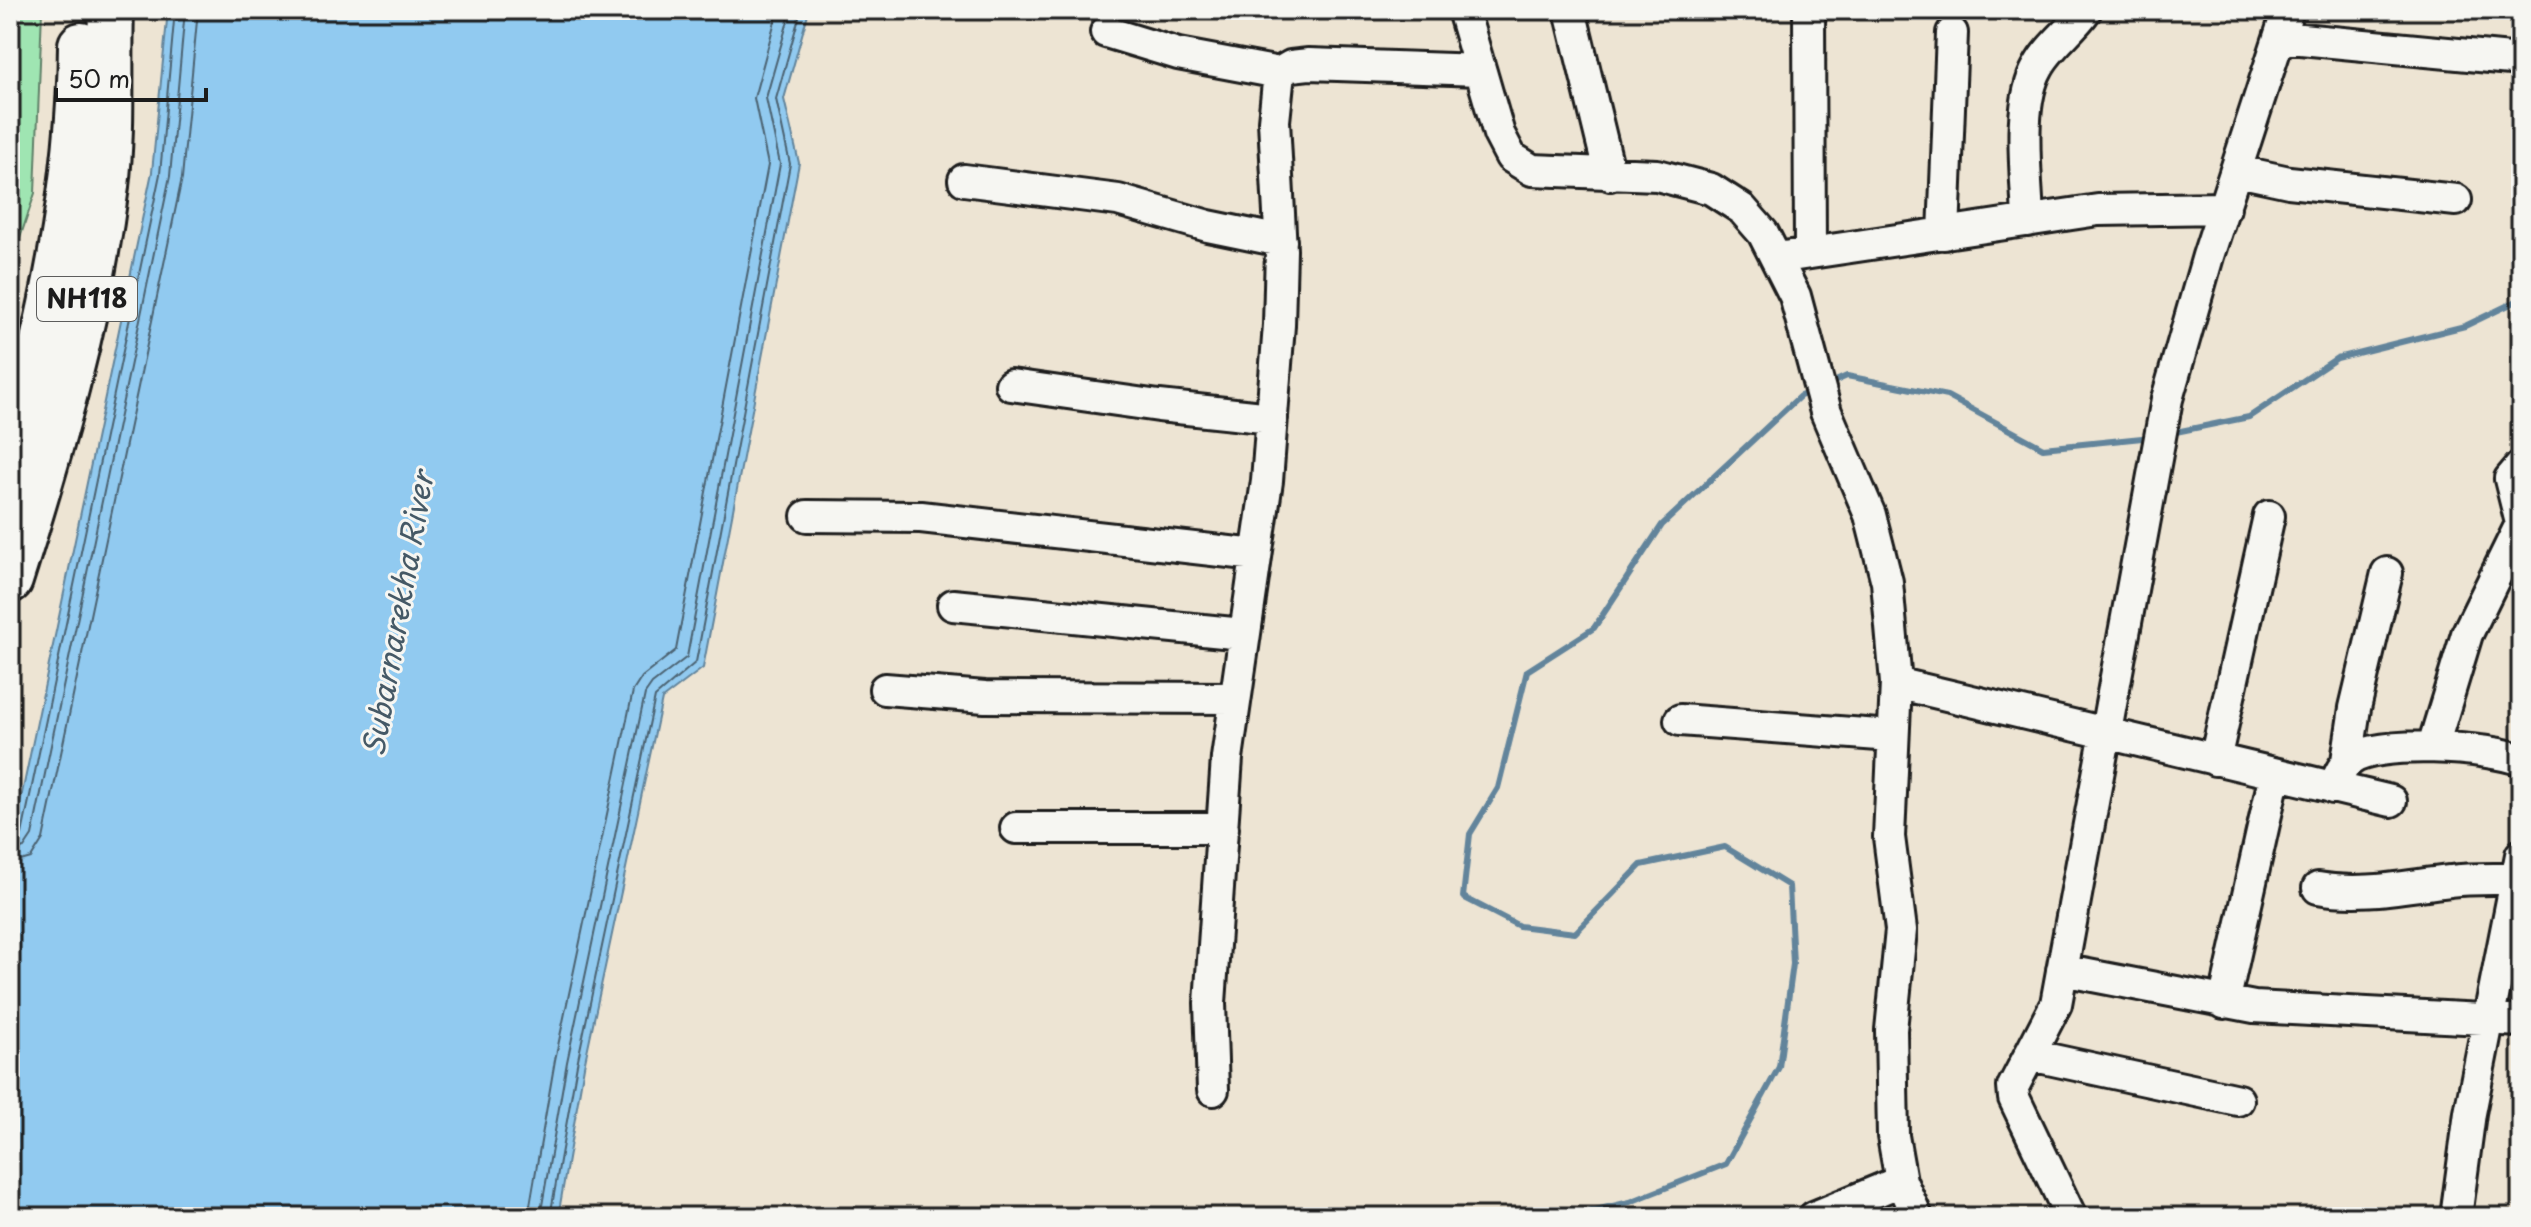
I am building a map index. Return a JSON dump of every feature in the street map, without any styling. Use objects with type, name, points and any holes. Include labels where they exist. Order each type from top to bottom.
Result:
[{"type":"highway","name":"NH118","points":[[10,463],[56,280],[74,178],[82,10]]},
{"type":"highway","name":"NH118","points":[[10,580],[65,397],[98,244],[106,182],[111,10]]},
{"type":"street","points":[[1463,10],[1499,134],[1511,157],[1532,170],[1657,175],[1711,189],[1742,209],[1763,233],[1795,296],[1826,412],[1881,549],[1896,683],[1889,837],[1901,930],[1891,1030],[1893,1136],[1901,1181],[1917,1217]]},
{"type":"street","points":[[1570,10],[1610,175]]},
{"type":"street","points":[[1809,10],[1810,252]]},
{"type":"street","points":[[2028,221],[2026,105],[2030,82],[2039,63],[2086,10]]},
{"type":"street","points":[[2071,1217],[2014,1098],[2016,1078],[2056,1004],[2167,399],[2284,24],[2521,60]]},
{"type":"street","points":[[1106,32],[1178,54],[1279,73],[1291,66],[1309,64],[1480,70]]},
{"type":"street","points":[[1944,234],[1952,33]]},
{"type":"street","points":[[1213,1090],[1210,1003],[1234,698],[1256,555],[1279,325],[1281,241],[1274,121],[1279,73]]},
{"type":"street","points":[[2238,171],[2289,182],[2456,200]]},
{"type":"street","points":[[964,180],[1118,200],[1208,226],[1281,241]]},
{"type":"street","points":[[1777,258],[2131,207],[2225,208]]},
{"type":"street","points":[[1011,385],[1272,418]]},
{"type":"street","points":[[2433,746],[2467,634],[2521,524],[2510,479],[2521,466]]},
{"type":"street","points":[[807,516],[921,517],[1256,555]]},
{"type":"street","points":[[2215,760],[2269,516]]},
{"type":"street","points":[[2340,774],[2387,573]]},
{"type":"street","points":[[953,605],[1243,634]]},
{"type":"street","points":[[1896,683],[2107,731],[2275,774],[2340,774],[2391,801]]},
{"type":"street","points":[[885,689],[985,697],[1234,698]]},
{"type":"street","points":[[1680,720],[1892,736]]},
{"type":"street","points":[[2340,774],[2367,751],[2433,746],[2521,760]]},
{"type":"street","points":[[2224,1003],[2275,774]]},
{"type":"street","points":[[1016,828],[1223,828]]},
{"type":"street","points":[[2318,888],[2362,893],[2517,867],[2470,1113],[2456,1217]]},
{"type":"street","points":[[2062,970],[2224,1003],[2521,1021]]},
{"type":"street","points":[[2030,1055],[2238,1100]]},
{"type":"street","points":[[1814,1217],[1901,1181]]},
{"type":"green space","points":[[10,10],[42,10],[35,193],[10,268]]},
{"type":"water","name":"Subarnarekha River","points":[[168,10],[809,10],[784,99],[799,163],[703,668],[662,699],[584,1066],[558,1217],[10,1217],[10,851],[152,172]]},
{"type":"waterway","points":[[2171,433],[2249,417],[2337,358],[2465,326],[2521,299]]},
{"type":"waterway","points":[[1829,384],[1847,376],[1947,396],[2043,448],[2152,437]]},
{"type":"waterway","points":[[1565,1217],[1630,1202],[1726,1164],[1779,1067],[1793,964],[1789,886],[1725,847],[1641,865],[1575,933],[1519,926],[1463,897],[1470,834],[1498,788],[1527,671],[1594,628],[1662,525],[1800,396],[1811,392]]}]
